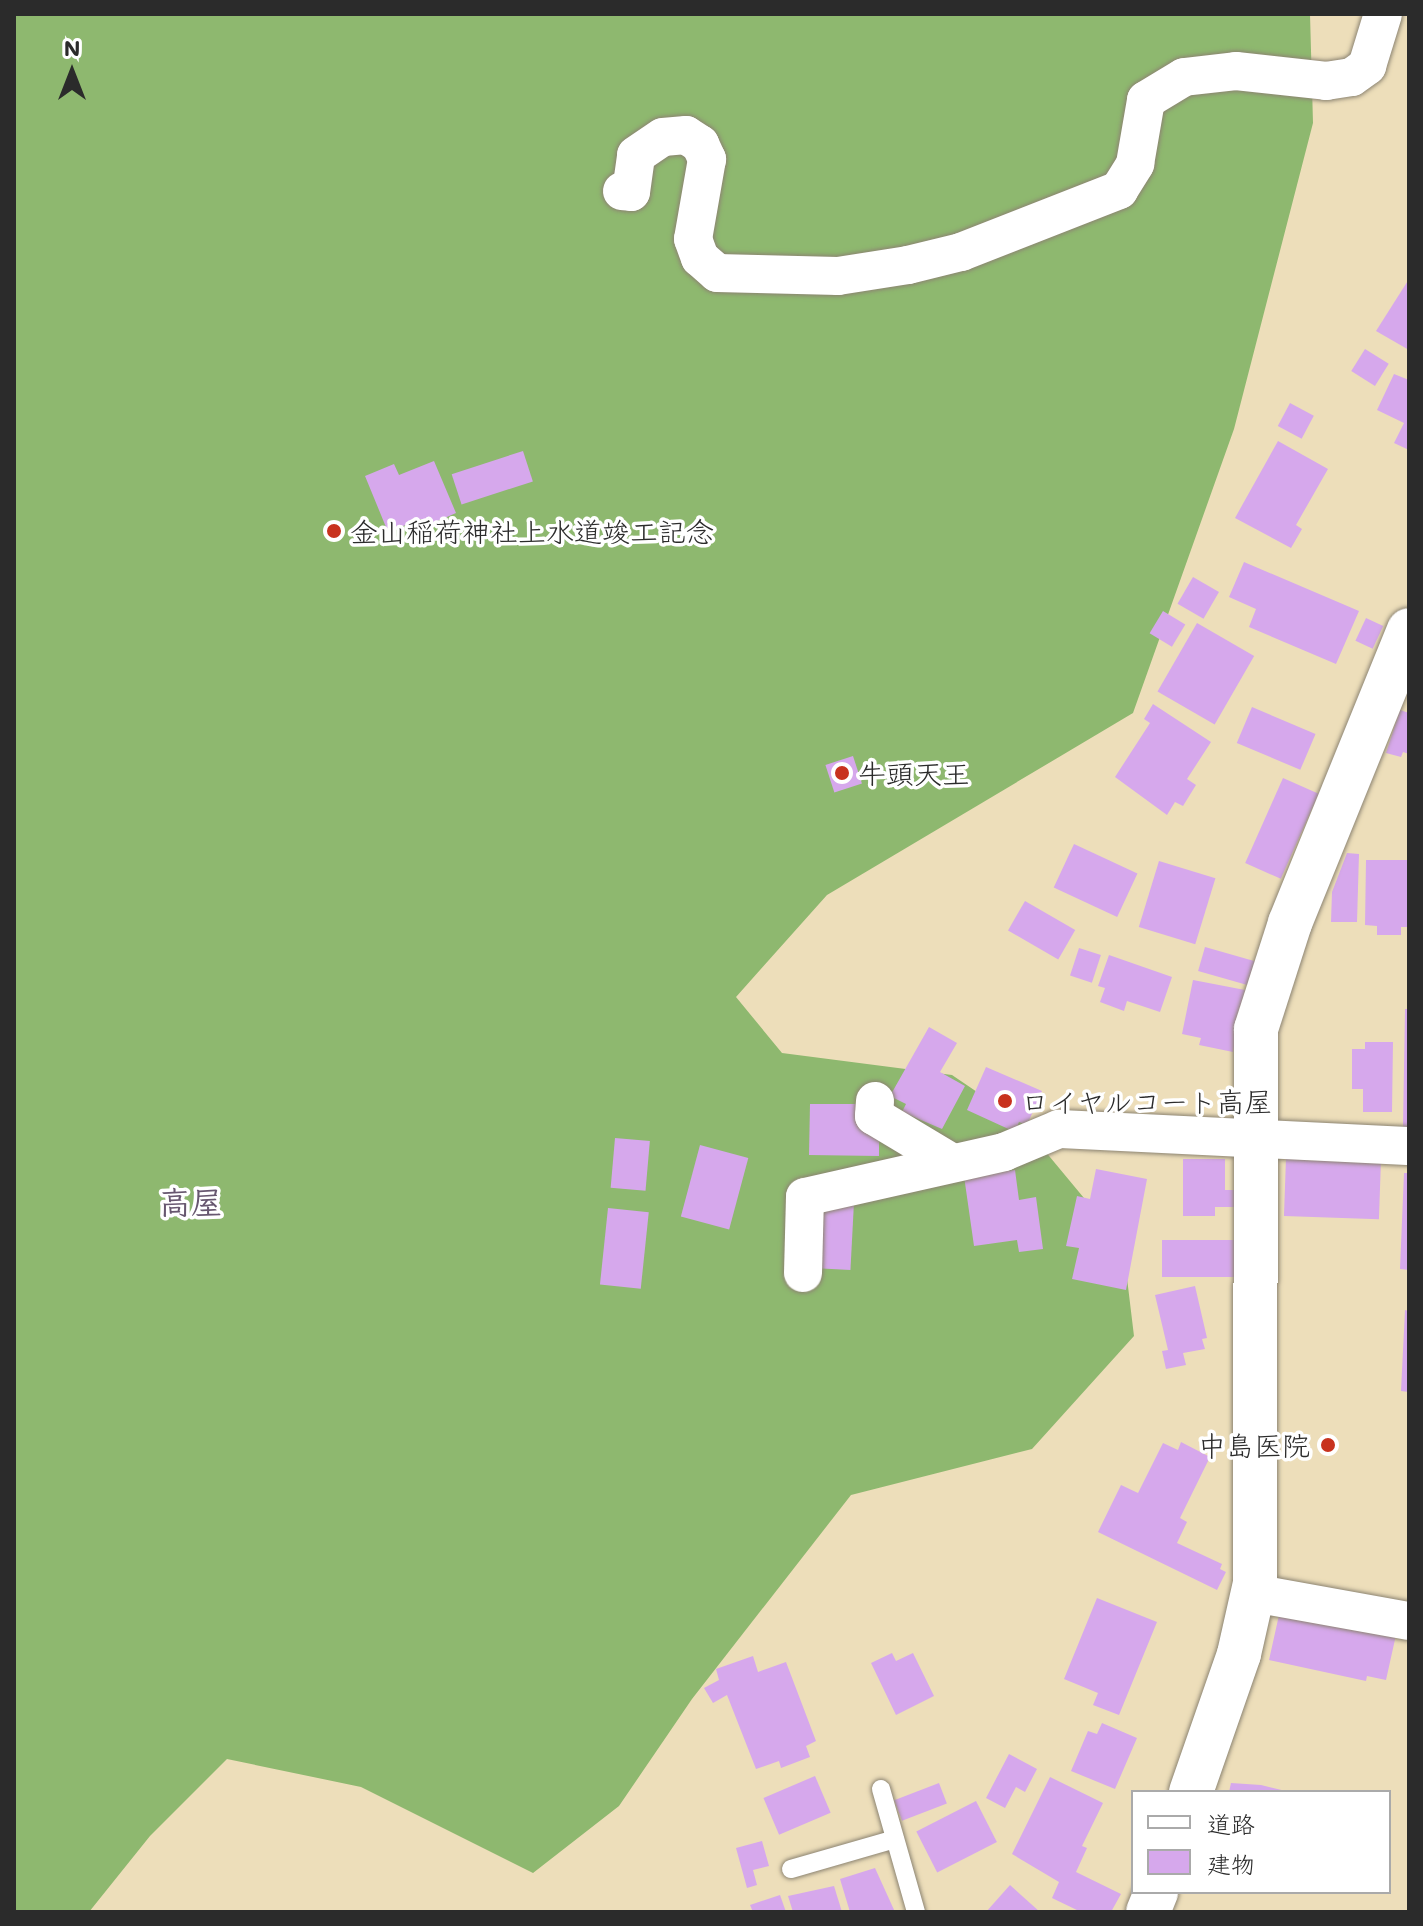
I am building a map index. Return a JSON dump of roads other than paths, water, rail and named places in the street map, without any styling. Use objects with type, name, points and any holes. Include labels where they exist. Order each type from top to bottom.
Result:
[{"type":"street","points":[[624,199],[636,155],[663,137],[686,135],[700,144],[707,159],[693,239],[700,258],[717,273],[838,276],[908,265],[961,252],[1119,190],[1135,164],[1146,100],[1184,77],[1236,71],[1326,81],[1352,77],[1367,66],[1383,14]]},
{"type":"street","points":[[1192,1790],[1239,1654],[1253,1593],[1258,1532],[1254,1141],[1256,1029],[1290,923],[1409,630]]},
{"type":"street","points":[[875,1101],[874,1116],[951,1162]]},
{"type":"street","points":[[803,1273],[805,1197],[1004,1152],[1059,1129],[1254,1141],[1409,1146]]},
{"type":"street","points":[[1253,1593],[1409,1621]]},
{"type":"lane","points":[[881,1789],[916,1912]]},
{"type":"lane","points":[[791,1869],[895,1839]]},
{"type":"place","name":"金山稲荷神社上水道竣工記念","points":[[334,531]]},
{"type":"place","name":"牛頭天王","points":[[842,773]]},
{"type":"place","name":"ロイヤルコート高屋","points":[[1005,1101]]},
{"type":"place","name":"中島医院","points":[[1328,1445]]},
{"type":"district","name":"高屋","points":[[191,1201]]}]
